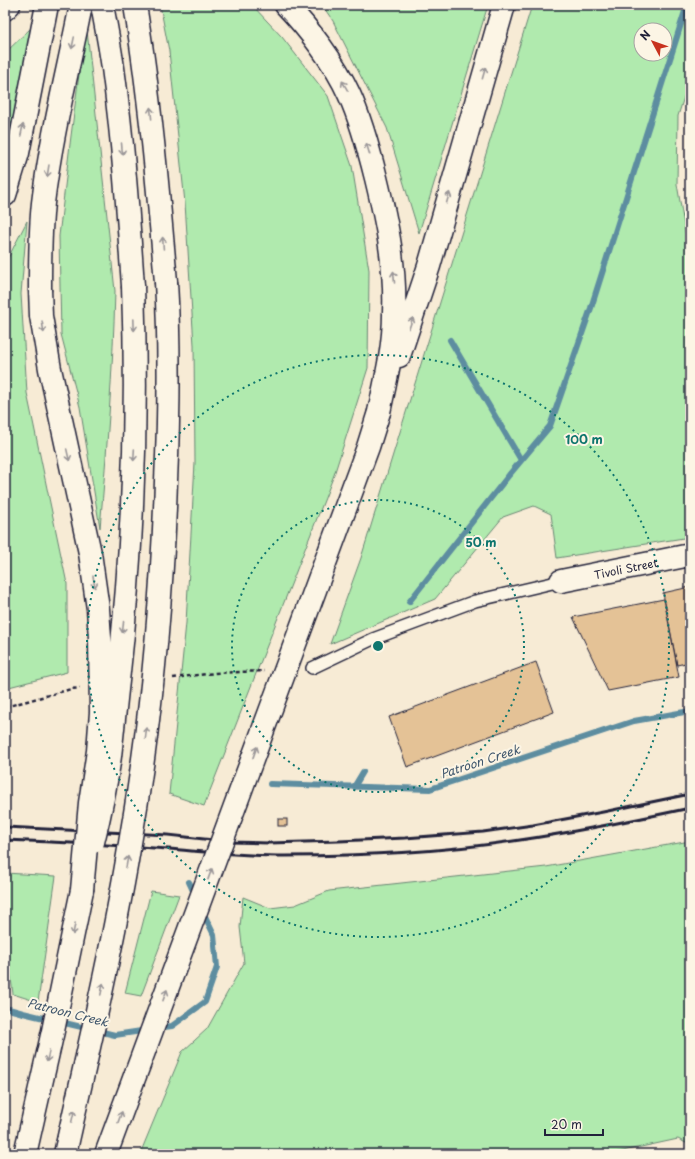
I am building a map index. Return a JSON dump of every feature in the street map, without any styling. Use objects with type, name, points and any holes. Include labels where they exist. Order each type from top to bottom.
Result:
[{"type":"main road","points":[[5,9],[9,5]]},
{"type":"main road","points":[[81,5],[54,136],[44,198],[40,289],[41,316],[50,369],[90,553],[98,609],[101,712],[98,751],[90,802],[82,890]]},
{"type":"main road","points":[[25,1154],[55,1023],[82,890],[102,806],[110,757],[124,614],[134,448],[135,342],[133,286],[113,68],[102,5]]},
{"type":"main road","points":[[65,1154],[118,913],[129,853],[145,744],[160,602],[167,456],[169,358],[166,282],[157,170],[135,5]]},
{"type":"main road","points":[[286,5],[298,17],[334,67],[349,94],[370,154],[385,218],[394,281],[394,313],[392,346],[379,412]]},
{"type":"main road","points":[[106,1154],[368,447],[413,318],[504,5]]},
{"type":"main road","points":[[5,195],[18,153],[46,13]]},
{"type":"main road","name":"Tivoli Street","points":[[561,581],[690,555]]},
{"type":"lane","points":[[312,668],[373,639],[474,601],[561,581]]},
{"type":"green space","points":[[160,5],[252,5],[282,37],[328,96],[352,166],[369,270],[368,368],[334,475],[204,806],[169,794],[186,623],[195,463],[194,345],[185,203],[169,51]]},
{"type":"green space","points":[[322,5],[488,5],[419,233],[387,128],[333,21]]},
{"type":"green space","points":[[532,5],[690,5],[690,78],[678,116],[677,184],[690,260],[690,537],[557,558],[551,514],[534,506],[503,517],[435,599],[330,644],[361,558]]},
{"type":"green space","points":[[86,21],[115,291],[113,351],[100,528],[80,407],[61,334],[59,236]]},
{"type":"green space","points":[[32,27],[18,99],[5,148],[5,53]]},
{"type":"green space","points":[[27,221],[21,294],[27,393],[67,584],[67,672],[5,688],[5,264]]},
{"type":"green space","points":[[690,841],[690,1145],[678,1139],[609,1154],[140,1154],[182,1052],[207,1029],[244,963],[240,927],[243,897],[270,908],[295,905],[329,891],[546,867]]},
{"type":"green space","points":[[5,873],[56,876],[38,1002],[13,994],[5,932]]},
{"type":"green space","points":[[151,891],[179,895],[141,996],[125,993]]},
{"type":"building","points":[[690,587],[690,662],[677,665],[663,593]]},
{"type":"building","points":[[664,599],[679,677],[608,691],[573,617]]},
{"type":"building","points":[[536,662],[554,712],[407,767],[389,717]]},
{"type":"building","points":[[278,819],[287,819],[287,826],[278,826]]},
{"type":"waterway","points":[[409,602],[509,475],[550,426],[591,308],[687,5]]},
{"type":"waterway","points":[[450,340],[521,460]]},
{"type":"waterway","name":"Patroon Creek","points":[[270,784],[430,789],[634,721],[690,711]]},
{"type":"waterway","points":[[354,787],[363,772]]},
{"type":"waterway","name":"Patroon Creek","points":[[189,882],[196,897]]},
{"type":"waterway","name":"Patroon Creek","points":[[157,1028],[172,1026],[205,1002],[217,967],[214,935],[202,910]]},
{"type":"waterway","name":"Patroon Creek","points":[[5,1008],[115,1035],[148,1030]]},
{"type":"railway","points":[[5,827],[168,835],[231,842],[269,843],[405,838],[483,832],[533,825],[690,794]]},
{"type":"railway","points":[[5,840],[106,845],[226,854],[285,856],[373,854],[462,848],[541,837],[584,830],[690,808]]}]
